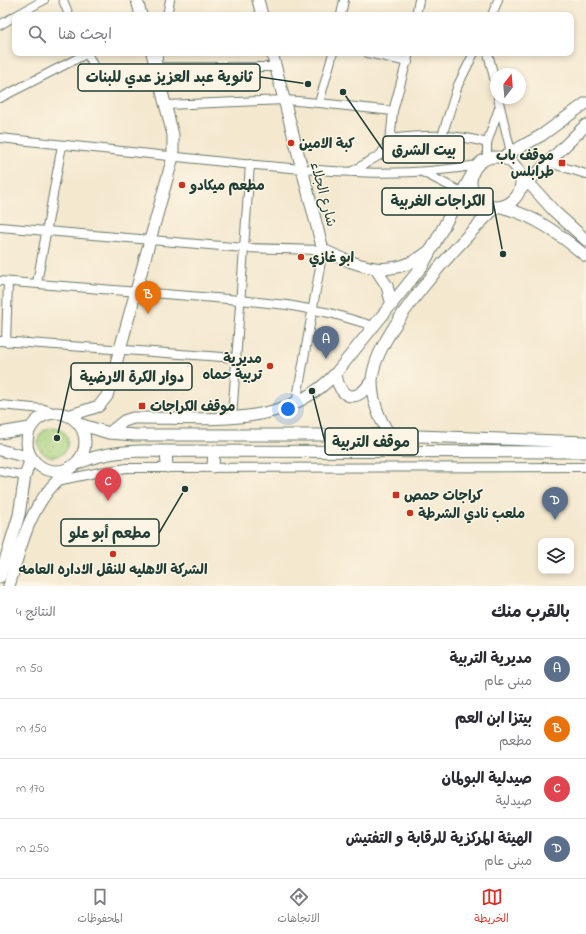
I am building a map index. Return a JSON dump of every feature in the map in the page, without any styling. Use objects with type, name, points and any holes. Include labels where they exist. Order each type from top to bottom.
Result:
[{"type":"main road","points":[[137,0],[140,12]]},
{"type":"main road","points":[[258,0],[261,12]]},
{"type":"main road","points":[[68,416],[92,409],[103,402],[120,350],[172,157],[173,135],[153,56]]},
{"type":"main road","name":"شارع الجلاء","points":[[273,56],[322,250]]},
{"type":"main road","points":[[109,433],[124,421],[133,418],[232,418],[264,415],[296,404],[325,385],[392,305],[423,265],[462,191],[472,174],[482,162],[501,158],[542,136],[586,103]]},
{"type":"main road","points":[[336,373],[336,384],[339,389],[348,395],[364,392],[372,380],[378,354],[390,330],[469,232],[498,207],[512,201],[546,162],[586,125]]},
{"type":"main road","points":[[501,158],[514,165],[554,210],[586,240]]},
{"type":"main road","points":[[518,171],[521,180],[520,190]]},
{"type":"main road","points":[[472,174],[470,184],[473,193],[478,200],[489,207],[498,207],[533,218],[553,230],[586,256]]},
{"type":"main road","points":[[322,250],[376,269],[388,269],[412,263],[432,249]]},
{"type":"main road","points":[[376,269],[387,286],[392,305]]},
{"type":"main road","points":[[372,380],[376,409],[390,435]]},
{"type":"main road","points":[[586,442],[390,435],[167,436],[109,433],[79,424],[68,416],[56,413],[41,417],[30,428],[27,443],[31,458],[38,465],[46,470],[56,471],[66,470],[74,465],[96,457],[116,452],[586,452]]},
{"type":"main road","points":[[9,586],[32,515],[43,497],[80,458],[85,441],[79,424]]},
{"type":"main road","points":[[0,433],[30,428]]},
{"type":"main road","points":[[0,450],[31,458]]},
{"type":"main road","points":[[166,451],[167,467]]},
{"type":"main road","points":[[213,467],[214,451]]},
{"type":"main road","points":[[1,571],[19,515],[24,476],[31,458]]},
{"type":"street","points":[[23,12],[44,0]]},
{"type":"street","points":[[62,0],[68,12]]},
{"type":"street","points":[[168,12],[170,0]]},
{"type":"street","points":[[342,12],[344,0]]},
{"type":"street","points":[[417,12],[419,0]]},
{"type":"street","points":[[493,12],[498,0]]},
{"type":"street","points":[[0,25],[12,18]]},
{"type":"street","points":[[0,98],[81,56]]},
{"type":"street","points":[[88,56],[104,87]]},
{"type":"street","points":[[158,56],[156,67],[276,66]]},
{"type":"street","points":[[319,103],[332,56]]},
{"type":"street","points":[[381,56],[408,62]]},
{"type":"street","points":[[351,172],[380,155],[386,147],[389,139],[393,111],[409,56]]},
{"type":"street","points":[[442,136],[458,85],[472,56]]},
{"type":"street","points":[[489,56],[492,68]]},
{"type":"street","points":[[166,105],[285,100],[393,111]]},
{"type":"street","points":[[499,104],[511,152]]},
{"type":"street","points":[[0,138],[172,157],[302,169],[351,172],[423,173],[482,162],[500,107]]},
{"type":"street","points":[[389,139],[442,136],[473,139],[487,143]]},
{"type":"street","points":[[37,283],[62,145]]},
{"type":"street","points":[[546,162],[586,174]]},
{"type":"street","points":[[232,418],[250,164]]},
{"type":"street","points":[[423,173],[478,200]]},
{"type":"street","points":[[0,227],[244,248],[322,250],[296,404]]},
{"type":"street","points":[[236,358],[3,341],[4,281],[240,300],[312,309],[374,326]]},
{"type":"street","points":[[0,405],[44,409],[56,413]]},
{"type":"street","points":[[56,482],[100,472],[127,468],[586,467]]},
{"type":"street","points":[[0,472],[24,476]]},
{"type":"green space","points":[[53,427],[59,428],[67,436],[67,448],[59,456],[53,457],[47,456],[39,448],[38,442],[39,436],[47,428]]},
{"type":"place","name":"ثانوية عبد العزيز عدي للبنات","points":[[308,84]]},
{"type":"place","name":"بيت الشرق","points":[[343,92]]},
{"type":"place","name":"كبة الامين","points":[[291,143]]},
{"type":"place","name":"موقف باب طرابلس","points":[[562,163]]},
{"type":"place","name":"مطعم ميكادو","points":[[182,185]]},
{"type":"place","name":"الكراجات الغربية","points":[[503,254]]},
{"type":"place","name":"ابو غازي","points":[[301,257]]},
{"type":"place","name":"بيتزا ابن العم","points":[[148,314]]},
{"type":"place","name":"مديرية التربية","points":[[326,359]]},
{"type":"place","name":"مديرية تربية حماه","points":[[270,366]]},
{"type":"place","name":"موقف التربية","points":[[312,391]]},
{"type":"place","name":"موقف الكراجات","points":[[142,406]]},
{"type":"place","name":"دوار الكرة الارضية","points":[[57,438]]},
{"type":"place","name":"مطعم أبو علو","points":[[185,489]]},
{"type":"place","name":"كراجات حمص","points":[[396,495]]},
{"type":"place","name":"صيدلية البولمان","points":[[108,501]]},
{"type":"place","name":"ملعب نادي الشرطة","points":[[410,513]]},
{"type":"place","name":"الهيئة المركزية للرقابة و التفتيش","points":[[555,520]]},
{"type":"place","name":"الشركة الاهليه للنقل الاداره العامه","points":[[113,554]]}]
